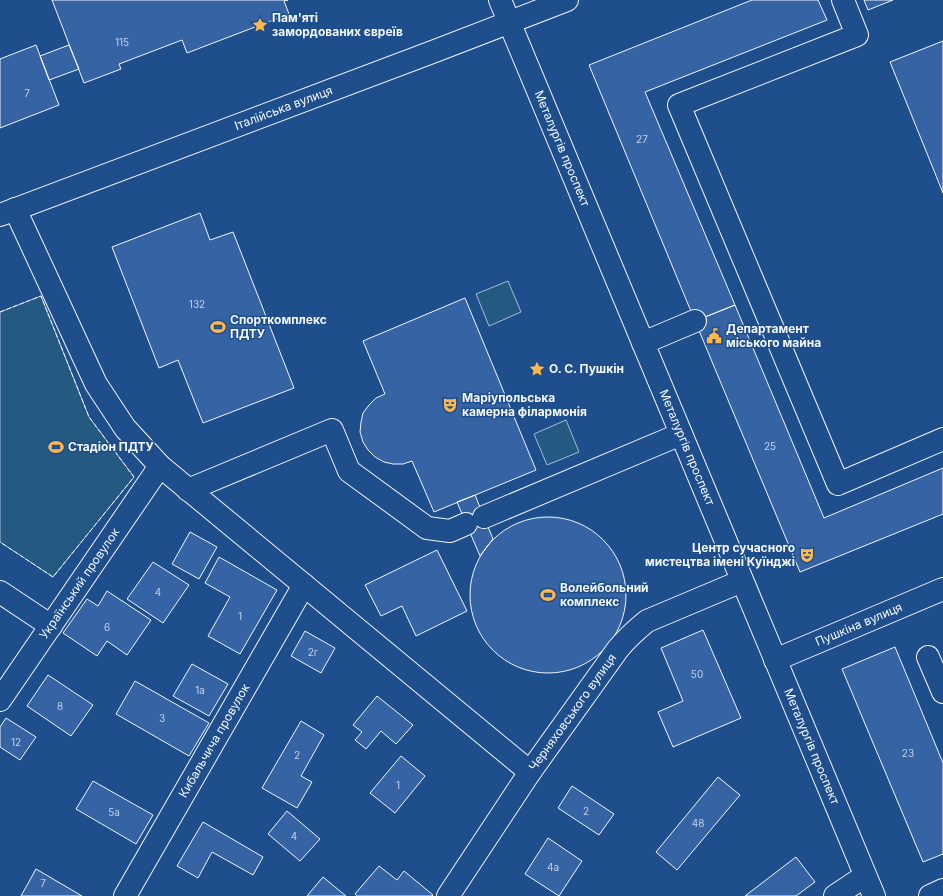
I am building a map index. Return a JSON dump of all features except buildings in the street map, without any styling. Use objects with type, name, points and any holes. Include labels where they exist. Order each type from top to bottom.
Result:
[{"type":"street","name":"Металургів проспект","points":[[500,0],[874,896]]},
{"type":"street","name":"Італійська вулиця","points":[[8,212],[567,0]]},
{"type":"street","points":[[843,0],[857,35],[679,105],[838,484],[943,439]]},
{"type":"street","points":[[8,212],[96,384],[125,428],[160,466],[530,772]]},
{"type":"street","points":[[643,343],[695,321]]},
{"type":"street","points":[[188,490],[332,430],[349,471],[427,528],[450,531],[681,434]]},
{"type":"street","name":"Український провулок","points":[[0,700],[160,466]]},
{"type":"street","name":"Черняховського вулиця","points":[[448,896],[530,772],[618,649],[636,629],[647,621],[742,581]]},
{"type":"street","name":"Кибальчича провулок","points":[[125,896],[304,585]]},
{"type":"street","name":"Пушкіна вулиця","points":[[775,660],[943,589]]},
{"type":"street","points":[[0,592],[51,626]]},
{"type":"street","points":[[928,657],[943,692]]},
{"type":"street","points":[[835,896],[865,876]]},
{"type":"street","points":[[930,896],[943,890]]},
{"type":"shaded area","points":[[508,281],[521,312],[489,326],[476,294]]},
{"type":"shaded area","name":"Стадіон ПДТУ","points":[[41,296],[89,417],[134,477],[53,577],[0,542],[0,312]]},
{"type":"shaded area","points":[[566,420],[579,452],[547,465],[534,434]]},
{"type":"fence","points":[[0,312],[41,296],[89,417],[134,477],[53,577],[0,542]]},
{"type":"place","name":"Пам'яті замордованих євреїв","points":[[260,25]]},
{"type":"place","name":"Спорткомплекс ПДТУ","points":[[218,327]]},
{"type":"place","name":"Департамент міського майна","points":[[714,336]]},
{"type":"place","name":"О. С. Пушкін","points":[[537,369]]},
{"type":"place","name":"Маріупольська камерна філармонія","points":[[450,405]]},
{"type":"place","name":"Стадіон ПДТУ","points":[[56,447]]},
{"type":"place","name":"Центр сучасного мистецтва імені Куїнджі","points":[[807,555]]},
{"type":"place","name":"Волейбольний комплекс","points":[[548,595]]}]
